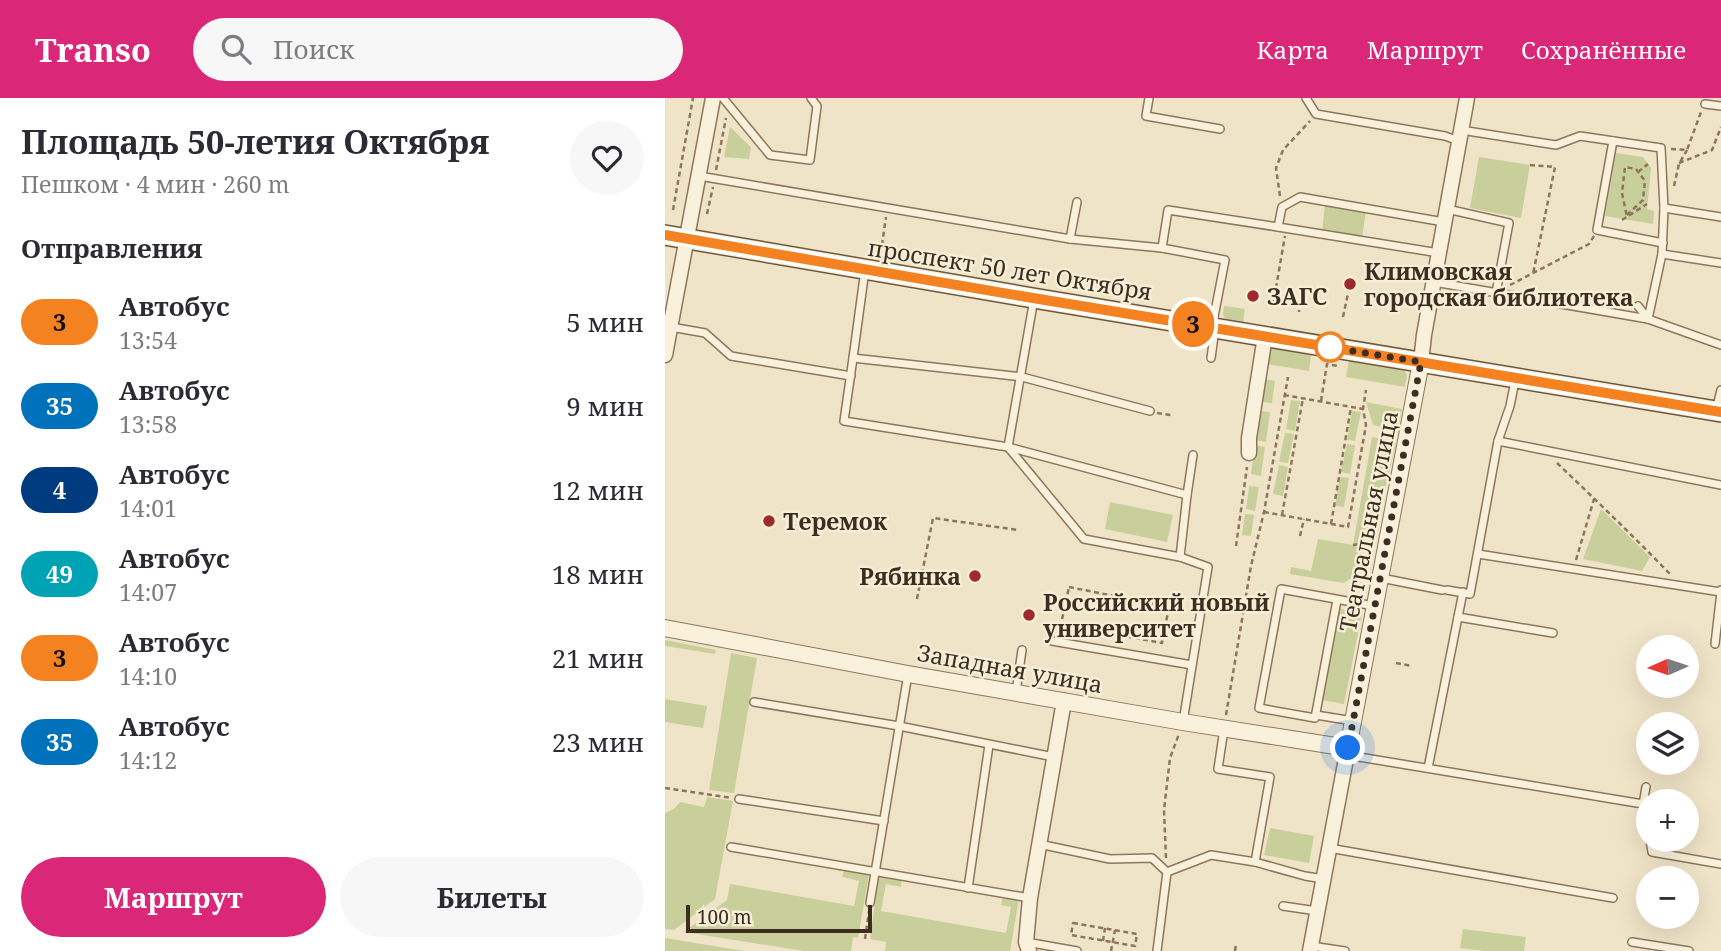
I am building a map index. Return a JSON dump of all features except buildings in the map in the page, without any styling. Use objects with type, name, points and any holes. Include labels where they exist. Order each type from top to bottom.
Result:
[{"type":"main road","name":"проспект 50 лет Октября","points":[[665,235],[1719,411]]},
{"type":"street","points":[[665,355],[713,98]]},
{"type":"street","name":"Театральная улица","points":[[1310,948],[1421,362],[1467,98]]},
{"type":"street","points":[[1249,453],[1265,336]]},
{"type":"street","name":"Западная улица","points":[[665,628],[1064,701],[1182,726],[1224,729],[1347,752]]},
{"type":"street","points":[[1027,947],[1030,898],[1064,701]]},
{"type":"lane","points":[[726,101],[770,155],[810,160],[817,106],[811,98]]},
{"type":"lane","points":[[1149,98],[1146,116],[1220,129]]},
{"type":"lane","points":[[1306,98],[1316,114],[1445,136],[1556,145],[1580,136],[1661,148],[1663,243],[1648,318]]},
{"type":"lane","points":[[1705,104],[1721,106]]},
{"type":"lane","points":[[1613,141],[1597,230],[1663,243]]},
{"type":"lane","points":[[698,176],[1070,239],[1162,248],[1225,260],[1211,358]]},
{"type":"lane","points":[[1282,227],[1282,206],[1300,197],[1509,223],[1496,293]]},
{"type":"lane","points":[[1070,239],[1077,202]]},
{"type":"lane","points":[[1664,208],[1721,217]]},
{"type":"lane","points":[[1162,248],[1168,210],[1439,253]]},
{"type":"lane","points":[[1662,254],[1721,263]]},
{"type":"lane","points":[[865,270],[844,421],[1008,447],[1187,495]]},
{"type":"lane","points":[[1434,282],[1648,318],[1721,345]]},
{"type":"lane","points":[[1008,447],[1034,298]]},
{"type":"lane","points":[[1638,306],[1648,318]]},
{"type":"lane","points":[[671,327],[705,333],[731,356],[851,376]]},
{"type":"lane","points":[[853,358],[1022,376],[1150,411]]},
{"type":"lane","points":[[1380,578],[1470,594],[1498,441],[1516,377]]},
{"type":"lane","points":[[1719,411],[1721,390]]},
{"type":"lane","points":[[1498,441],[1721,485]]},
{"type":"lane","points":[[1008,447],[1084,539],[1180,557],[1208,567],[1182,726]]},
{"type":"lane","points":[[1180,557],[1193,455]]},
{"type":"lane","points":[[1478,554],[1721,591],[1715,644]]},
{"type":"lane","points":[[1337,600],[1315,719],[1259,708],[1281,589],[1375,606]]},
{"type":"lane","points":[[1428,768],[1463,592]]},
{"type":"lane","points":[[1458,617],[1553,632]]},
{"type":"lane","points":[[1052,641],[1192,665]]},
{"type":"lane","points":[[1016,692],[1022,650]]},
{"type":"lane","points":[[870,904],[908,674]]},
{"type":"lane","points":[[754,702],[899,726],[1054,757]]},
{"type":"lane","points":[[1316,715],[1353,721]]},
{"type":"lane","points":[[1224,729],[1218,769],[1270,777],[1255,862]]},
{"type":"lane","points":[[968,888],[989,745]]},
{"type":"lane","points":[[1347,752],[1636,803]]},
{"type":"lane","points":[[736,799],[884,821]]},
{"type":"lane","points":[[1039,844],[1110,859],[1153,858],[1167,872]]},
{"type":"lane","points":[[731,846],[1030,898]]},
{"type":"lane","points":[[1329,848],[1613,898]]},
{"type":"lane","points":[[1652,852],[1721,864]]},
{"type":"lane","points":[[1167,872],[1211,855],[1255,862],[1324,879]]},
{"type":"lane","points":[[1277,868],[1279,858]]},
{"type":"lane","points":[[1157,951],[1167,872]]},
{"type":"lane","points":[[1283,906],[1317,911]]},
{"type":"lane","points":[[1632,942],[1689,951]]},
{"type":"lane","points":[[1027,947],[1077,951]]},
{"type":"lane","points":[[1310,948],[1345,951]]},
{"type":"path","points":[[673,210],[693,98]]},
{"type":"path","points":[[707,214],[726,101]]},
{"type":"path","points":[[1674,186],[1679,164],[1705,104]]},
{"type":"path","points":[[1282,206],[1276,168],[1283,150],[1316,114]]},
{"type":"path","points":[[1679,164],[1712,150],[1721,127]]},
{"type":"path","points":[[1661,148],[1687,150]]},
{"type":"path","points":[[1638,172],[1648,164]]},
{"type":"path","points":[[1530,165],[1555,167],[1533,274]]},
{"type":"path","points":[[1622,220],[1627,216],[1643,200],[1645,181],[1636,169],[1625,167],[1622,193],[1627,216]]},
{"type":"path","points":[[1627,216],[1647,204]]},
{"type":"path","points":[[882,244],[887,208]]},
{"type":"path","points":[[1272,305],[1282,227]]},
{"type":"path","points":[[1496,293],[1589,244],[1597,230]]},
{"type":"path","points":[[1343,317],[1350,284]]},
{"type":"path","points":[[1321,401],[1327,364],[1338,366]]},
{"type":"path","points":[[1224,729],[1251,566],[1288,377]]},
{"type":"path","points":[[1263,512],[1348,527],[1366,425],[1363,409],[1366,390]]},
{"type":"path","points":[[1285,395],[1363,409]]},
{"type":"path","points":[[1282,515],[1303,398]]},
{"type":"path","points":[[1331,524],[1351,407]]},
{"type":"path","points":[[1150,411],[1171,415]]},
{"type":"path","points":[[1545,450],[1682,586]]},
{"type":"path","points":[[1236,547],[1249,453]]},
{"type":"path","points":[[1574,569],[1594,499]]},
{"type":"path","points":[[917,598],[933,517],[1018,530]]},
{"type":"path","points":[[1300,536],[1304,519]]},
{"type":"path","points":[[1353,545],[1387,540]]},
{"type":"path","points":[[1069,587],[1169,607],[1162,643],[1061,624],[1069,587]]},
{"type":"path","points":[[1396,663],[1412,666]]},
{"type":"path","points":[[1167,872],[1164,810],[1170,758],[1182,726]]},
{"type":"path","points":[[665,788],[736,799]]},
{"type":"path","points":[[865,939],[870,904]]},
{"type":"path","points":[[1073,923],[1105,928],[1137,934],[1135,946],[1070,935],[1073,923]]},
{"type":"path","points":[[1103,940],[1105,928]]},
{"type":"path","points":[[1111,951],[1115,930]]},
{"type":"path","points":[[1235,951],[1236,944]]},
{"type":"green space","points":[[730,127],[751,147],[749,159],[724,157]]},
{"type":"green space","points":[[1616,153],[1643,157],[1651,168],[1647,209],[1654,211],[1653,224],[1605,216]]},
{"type":"green space","points":[[1479,157],[1530,165],[1521,218],[1470,208]]},
{"type":"green space","points":[[1325,205],[1366,211],[1362,237],[1322,231]]},
{"type":"green space","points":[[1224,306],[1245,309],[1243,322],[1226,319],[1223,315]]},
{"type":"green space","points":[[1271,348],[1311,355],[1309,371],[1267,364]]},
{"type":"green space","points":[[1349,361],[1404,369],[1407,376],[1405,387],[1346,377]]},
{"type":"green space","points":[[1264,379],[1275,381],[1272,403],[1261,402]]},
{"type":"green space","points":[[1291,400],[1300,401],[1295,431],[1286,429]]},
{"type":"green space","points":[[1366,402],[1402,409],[1399,424],[1392,429],[1373,425]]},
{"type":"green space","points":[[1260,411],[1270,412],[1266,442],[1255,440]]},
{"type":"green space","points":[[1352,411],[1361,412],[1355,441],[1347,440]]},
{"type":"green space","points":[[1285,433],[1294,434],[1288,463],[1279,462]]},
{"type":"green space","points":[[1372,437],[1390,440],[1396,444],[1378,519],[1363,540],[1357,575],[1343,583],[1290,574],[1291,567],[1311,571],[1318,539],[1353,545]]},
{"type":"green space","points":[[1347,444],[1355,445],[1350,474],[1341,472]]},
{"type":"green space","points":[[1255,445],[1265,447],[1261,476],[1251,474]]},
{"type":"green space","points":[[1279,465],[1288,467],[1283,496],[1273,494]]},
{"type":"green space","points":[[1340,477],[1349,478],[1344,507],[1335,506]]},
{"type":"green space","points":[[1249,486],[1259,487],[1255,511],[1246,509]]},
{"type":"green space","points":[[1110,502],[1173,515],[1167,542],[1105,529]]},
{"type":"green space","points":[[1601,509],[1650,557],[1642,571],[1583,559]]},
{"type":"green space","points":[[1245,514],[1254,515],[1251,536],[1242,535]]},
{"type":"green space","points":[[1340,609],[1362,613],[1344,704],[1322,700]]},
{"type":"green space","points":[[665,640],[716,650],[715,654],[665,646]]},
{"type":"green space","points":[[731,653],[757,658],[734,793],[709,790]]},
{"type":"green space","points":[[665,699],[707,706],[703,728],[665,722]]},
{"type":"green space","points":[[707,797],[733,801],[715,899],[674,930],[665,929],[665,813],[680,802],[704,807]]},
{"type":"green space","points":[[1270,828],[1314,836],[1309,863],[1264,855]]},
{"type":"green space","points":[[844,870],[869,874],[858,938],[853,937],[851,951],[804,951],[684,932],[727,900],[730,884],[854,906],[859,881],[842,877]]},
{"type":"green space","points":[[879,875],[902,878],[901,887],[886,884],[881,911],[1006,933],[1011,907],[1001,905],[1003,896],[1019,899],[1010,951],[885,951],[886,942],[870,939]]},
{"type":"green space","points":[[1463,929],[1526,937],[1524,951],[1460,948]]},
{"type":"green space","points":[[665,938],[744,951],[665,951]]},
{"type":"bus line","name":"3","points":[[665,235],[1721,412]]},
{"type":"place","name":"Климовская городская библиотека","points":[[1350,284]]},
{"type":"place","name":"ЗАГС","points":[[1253,296]]},
{"type":"place","name":"Теремок","points":[[769,521]]},
{"type":"place","name":"Рябинка","points":[[975,576]]},
{"type":"place","name":"Российский новый университет","points":[[1029,615]]},
{"type":"route","points":[[1330,347],[1421,362],[1348,748]]}]
